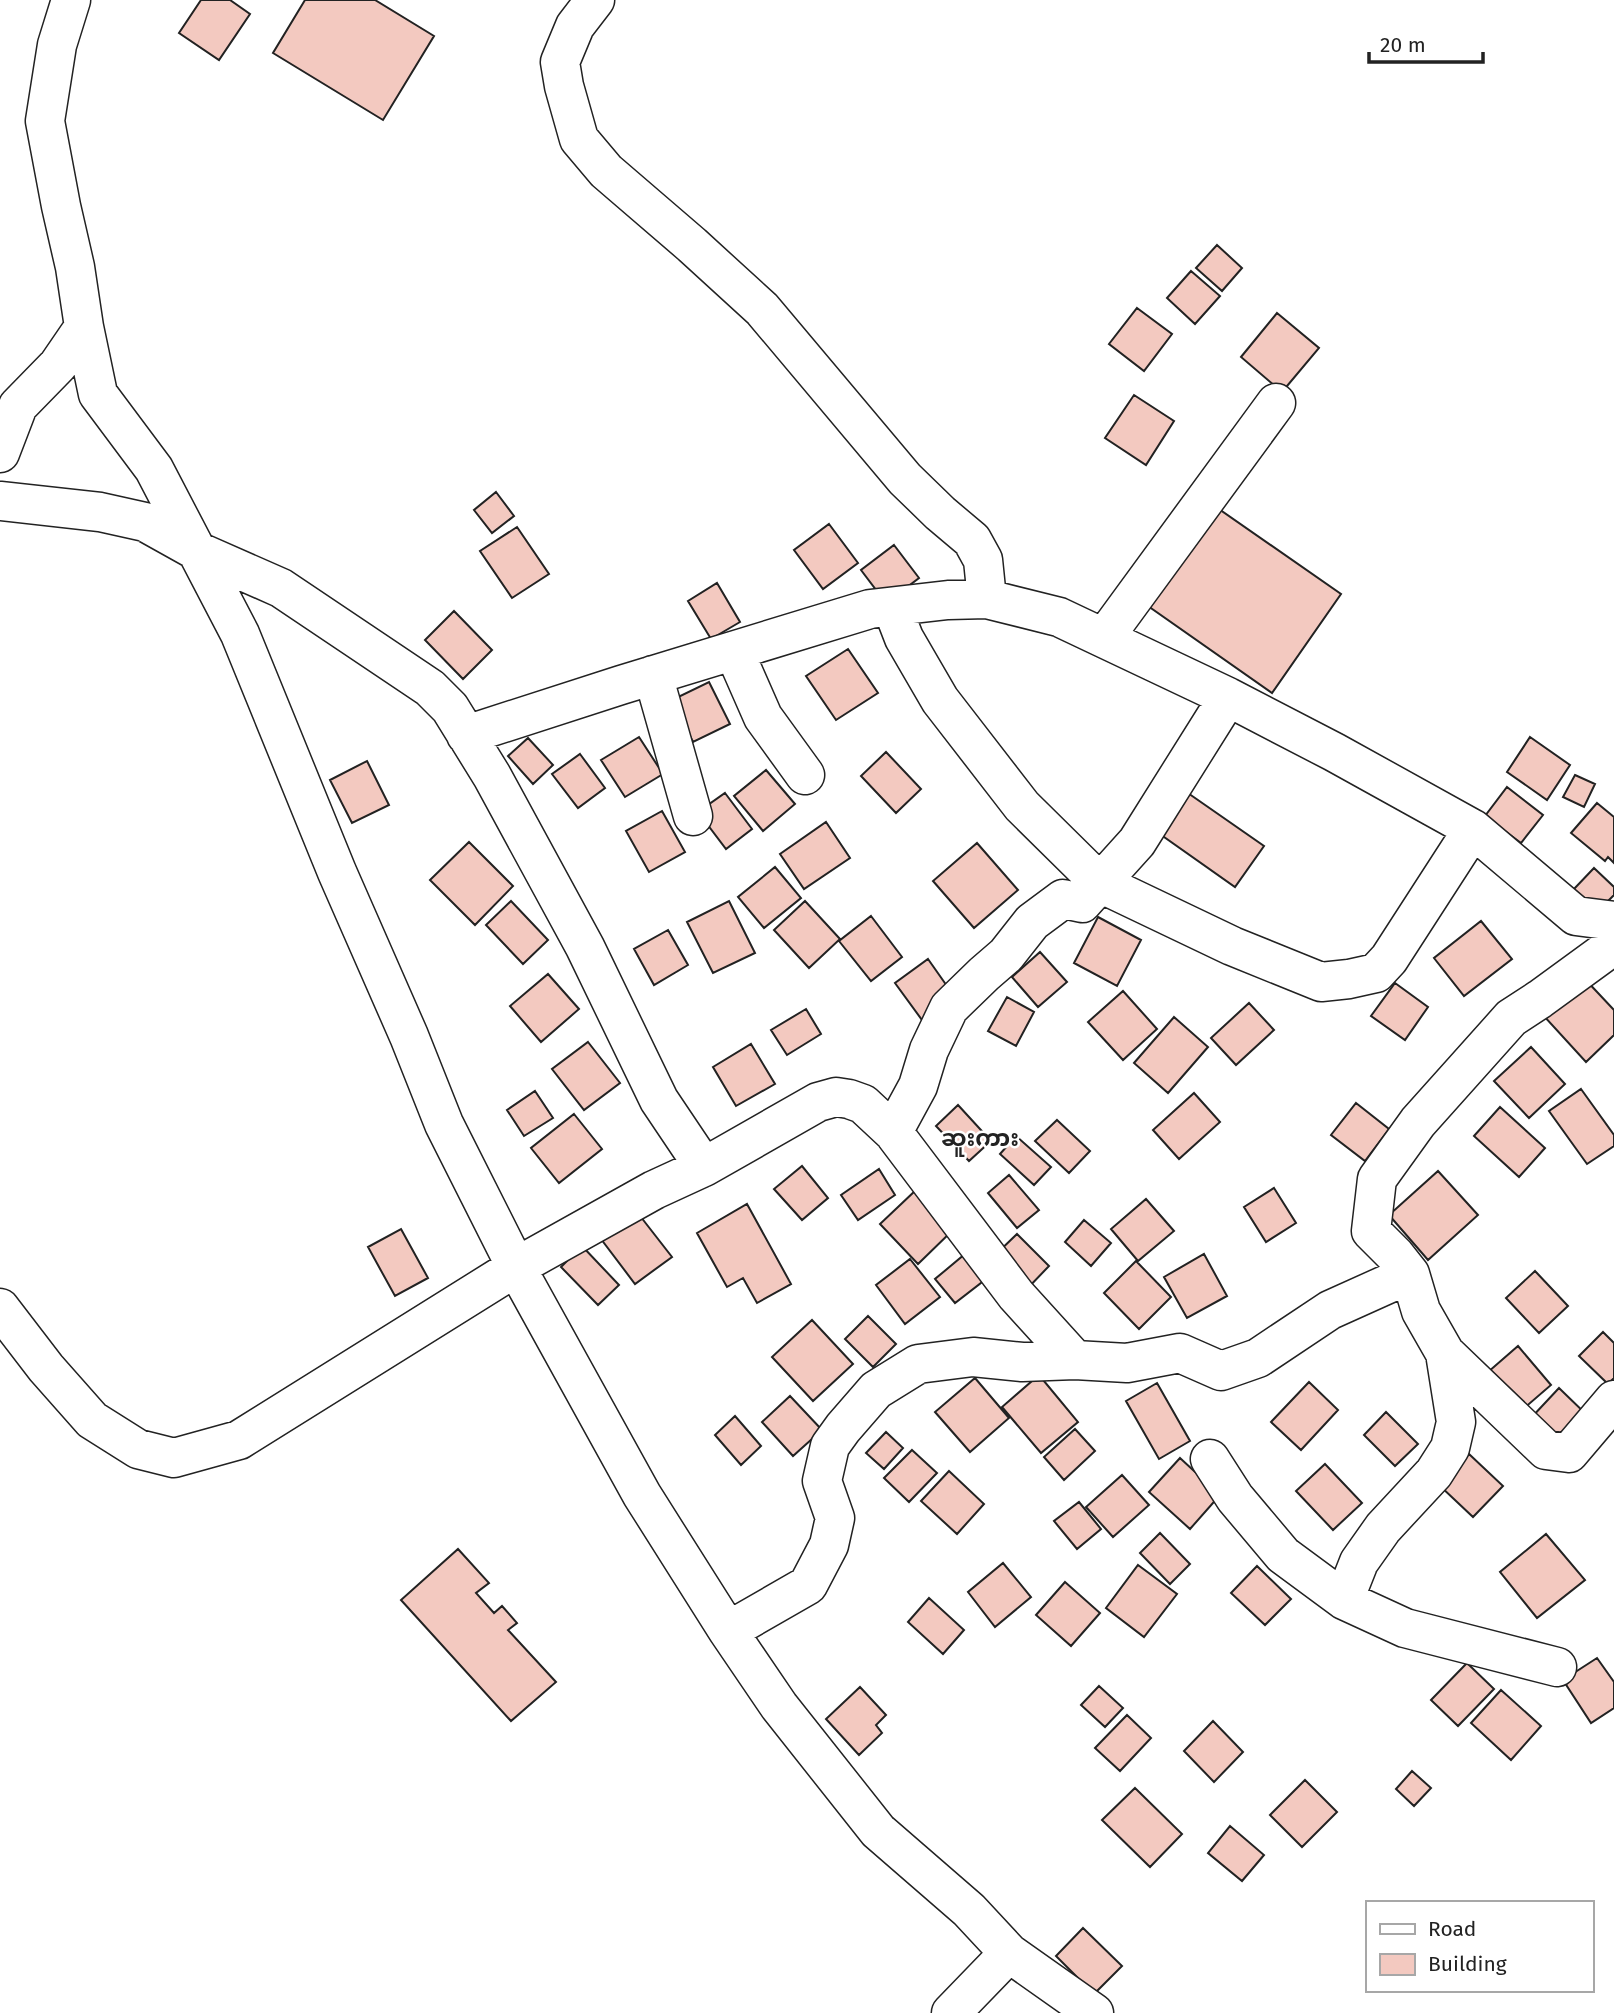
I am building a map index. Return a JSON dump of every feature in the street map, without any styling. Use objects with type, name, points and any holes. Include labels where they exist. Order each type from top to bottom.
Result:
[{"type":"street","points":[[71,0],[57,45],[45,121],[98,394],[154,469],[240,634],[444,1124],[516,1267],[642,1494],[728,1632],[779,1706],[878,1830],[969,1910],[1009,1954],[1094,2013]]},
{"type":"street","points":[[595,0],[575,26],[560,62],[579,139],[606,172],[762,309],[905,479],[972,540],[983,560],[987,599]]},
{"type":"street","points":[[0,453],[18,406],[58,365],[84,327]]},
{"type":"street","points":[[1104,638],[1276,403]]},
{"type":"street","points":[[0,501],[100,512],[145,523],[197,551],[281,588],[430,688],[450,708],[492,776],[585,947],[659,1100],[704,1167]]},
{"type":"street","points":[[466,735],[870,609],[948,600],[987,599],[1059,617],[1228,697],[1472,829],[1576,916],[1614,921]]},
{"type":"street","points":[[892,607],[904,638],[940,700],[1022,806],[1100,883],[1232,946],[1321,982],[1376,973],[1389,958],[1472,829]]},
{"type":"street","points":[[734,652],[763,717],[805,775]]},
{"type":"street","points":[[653,675],[693,816]]},
{"type":"street","points":[[893,1132],[918,1086],[929,1050],[949,1008],[1006,956],[1032,922],[1063,899],[1082,903],[1137,842],[1228,697]]},
{"type":"street","points":[[1614,945],[1511,1018],[1418,1122],[1377,1179],[1371,1231],[1410,1274],[1421,1311],[1445,1353],[1546,1450],[1569,1453],[1614,1400]]},
{"type":"street","points":[[0,1308],[46,1368],[92,1420],[138,1449],[174,1458],[239,1440],[516,1267],[654,1190],[704,1167],[818,1102],[836,1097],[863,1104],[893,1132],[1016,1295],[1075,1360]]},
{"type":"street","points":[[728,1632],[808,1585],[829,1545],[835,1518],[822,1481],[830,1446],[876,1390],[918,1364],[973,1357],[1022,1363],[1075,1360],[1127,1363],[1180,1353],[1221,1371],[1258,1358],[1330,1310],[1410,1274]]},
{"type":"street","points":[[1344,1600],[1359,1563],[1383,1528],[1434,1473],[1450,1448],[1456,1422],[1445,1353]]},
{"type":"street","points":[[1210,1460],[1236,1498],[1283,1555],[1344,1600],[1405,1628],[1557,1667]]},
{"type":"street","points":[[951,2013],[1009,1954]]},
{"type":"building","points":[[201,0],[230,0],[250,14],[219,60],[179,33]]},
{"type":"building","points":[[305,0],[375,0],[434,36],[383,120],[273,53]]},
{"type":"building","points":[[1217,245],[1242,268],[1222,291],[1196,268]]},
{"type":"building","points":[[1191,271],[1220,296],[1195,324],[1167,298]]},
{"type":"building","points":[[1137,308],[1172,334],[1144,371],[1109,344]]},
{"type":"building","points":[[1277,313],[1319,348],[1282,392],[1241,357]]},
{"type":"building","points":[[1134,395],[1174,421],[1146,465],[1105,438]]},
{"type":"building","points":[[496,492],[514,516],[492,533],[474,510]]},
{"type":"building","points":[[1216,507],[1341,594],[1272,693],[1148,606]]},
{"type":"building","points":[[829,524],[858,563],[823,589],[794,550]]},
{"type":"building","points":[[517,527],[549,574],[512,598],[480,551]]},
{"type":"building","points":[[894,545],[919,578],[886,603],[861,570]]},
{"type":"building","points":[[717,583],[740,622],[711,639],[688,601]]},
{"type":"building","points":[[454,611],[492,650],[463,679],[425,640]]},
{"type":"building","points":[[848,649],[878,693],[836,720],[806,676]]},
{"type":"building","points":[[709,682],[730,724],[693,742],[672,700]]},
{"type":"building","points":[[639,737],[663,774],[625,797],[601,760]]},
{"type":"building","points":[[1530,737],[1570,765],[1547,800],[1507,772]]},
{"type":"building","points":[[528,738],[553,765],[533,784],[508,756]]},
{"type":"building","points":[[886,752],[921,789],[896,813],[861,776]]},
{"type":"building","points":[[580,754],[605,788],[578,808],[552,774]]},
{"type":"building","points":[[367,761],[389,805],[352,823],[330,780]]},
{"type":"building","points":[[766,770],[795,804],[763,831],[734,796]]},
{"type":"building","points":[[1575,775],[1595,784],[1584,807],[1563,797]]},
{"type":"building","points":[[1507,787],[1543,815],[1521,843],[1485,816]]},
{"type":"building","points":[[1185,791],[1264,846],[1235,887],[1157,832]]},
{"type":"building","points":[[725,793],[752,829],[726,849],[698,812]]},
{"type":"building","points":[[1597,803],[1614,817],[1614,863],[1608,857],[1605,861],[1571,833]]},
{"type":"building","points":[[662,811],[685,852],[649,872],[626,831]]},
{"type":"building","points":[[826,822],[850,858],[804,889],[780,854]]},
{"type":"building","points":[[469,842],[513,886],[475,925],[430,880]]},
{"type":"building","points":[[977,843],[1018,890],[974,928],[933,881]]},
{"type":"building","points":[[775,867],[801,898],[764,928],[738,897]]},
{"type":"building","points":[[1594,868],[1614,887],[1614,895],[1596,913],[1573,890]]},
{"type":"building","points":[[511,901],[548,940],[523,964],[486,925]]},
{"type":"building","points":[[729,901],[755,953],[713,973],[687,922]]},
{"type":"building","points":[[805,901],[840,939],[809,968],[774,930]]},
{"type":"building","points":[[871,916],[902,957],[871,981],[839,941]]},
{"type":"building","points":[[1098,917],[1141,940],[1117,986],[1074,963]]},
{"type":"building","points":[[1481,921],[1512,959],[1464,996],[1434,958]]},
{"type":"building","points":[[668,930],[688,965],[654,985],[634,949]]},
{"type":"building","points":[[1040,952],[1067,982],[1038,1007],[1012,977]]},
{"type":"building","points":[[928,959],[954,996],[922,1020],[895,983]]},
{"type":"building","points":[[548,974],[579,1009],[541,1042],[510,1006]]},
{"type":"building","points":[[1583,977],[1614,1010],[1614,1035],[1586,1062],[1543,1015]]},
{"type":"building","points":[[1395,983],[1428,1007],[1405,1040],[1371,1016]]},
{"type":"building","points":[[1123,991],[1157,1029],[1123,1060],[1088,1022]]},
{"type":"building","points":[[1007,997],[1034,1012],[1016,1046],[988,1031]]},
{"type":"building","points":[[1249,1003],[1274,1030],[1236,1065],[1211,1038]]},
{"type":"building","points":[[806,1009],[821,1034],[787,1055],[771,1030]]},
{"type":"building","points":[[1174,1017],[1208,1047],[1168,1093],[1134,1063]]},
{"type":"building","points":[[588,1042],[620,1083],[584,1110],[552,1069]]},
{"type":"building","points":[[751,1044],[775,1084],[736,1106],[713,1067]]},
{"type":"building","points":[[1531,1047],[1565,1084],[1529,1118],[1494,1081]]},
{"type":"building","points":[[1581,1089],[1614,1135],[1614,1146],[1587,1164],[1549,1111]]},
{"type":"building","points":[[535,1091],[553,1118],[524,1136],[507,1110]]},
{"type":"building","points":[[1194,1093],[1220,1122],[1179,1159],[1153,1130]]},
{"type":"building","points":[[1356,1103],[1389,1129],[1365,1161],[1331,1135]]},
{"type":"building","points":[[958,1105],[991,1141],[969,1161],[936,1126]]},
{"type":"building","points":[[1500,1107],[1545,1148],[1519,1177],[1474,1136]]},
{"type":"building","points":[[574,1114],[602,1149],[559,1183],[531,1148]]},
{"type":"building","points":[[1057,1120],[1090,1151],[1069,1173],[1035,1141]]},
{"type":"building","points":[[1016,1136],[1051,1167],[1034,1185],[1000,1154]]},
{"type":"building","points":[[802,1166],[828,1198],[802,1220],[774,1189]]},
{"type":"building","points":[[879,1169],[895,1195],[858,1220],[841,1195]]},
{"type":"building","points":[[1438,1171],[1478,1215],[1428,1260],[1389,1215]]},
{"type":"building","points":[[1009,1175],[1039,1210],[1017,1228],[988,1193]]},
{"type":"building","points":[[1274,1188],[1296,1223],[1266,1242],[1244,1207]]},
{"type":"building","points":[[916,1190],[954,1229],[918,1264],[880,1224]]},
{"type":"building","points":[[1146,1199],[1174,1231],[1138,1261],[1111,1229]]},
{"type":"building","points":[[747,1204],[791,1284],[757,1303],[743,1278],[727,1287],[697,1233]]},
{"type":"building","points":[[637,1212],[672,1257],[635,1284],[601,1239]]},
{"type":"building","points":[[1084,1220],[1111,1243],[1091,1266],[1065,1242]]},
{"type":"building","points":[[401,1229],[428,1278],[395,1296],[368,1247]]},
{"type":"building","points":[[1017,1234],[1049,1266],[1025,1291],[992,1258]]},
{"type":"building","points":[[582,1246],[619,1285],[598,1305],[561,1267]]},
{"type":"building","points":[[965,1254],[986,1279],[955,1303],[935,1279]]},
{"type":"building","points":[[1204,1254],[1227,1296],[1187,1318],[1164,1277]]},
{"type":"building","points":[[910,1259],[940,1297],[905,1324],[876,1285]]},
{"type":"building","points":[[1136,1261],[1171,1297],[1139,1329],[1104,1293]]},
{"type":"building","points":[[1535,1271],[1568,1306],[1539,1333],[1506,1298]]},
{"type":"building","points":[[868,1316],[896,1344],[873,1367],[845,1339]]},
{"type":"building","points":[[812,1320],[853,1364],[813,1401],[772,1357]]},
{"type":"building","points":[[1603,1332],[1614,1343],[1614,1378],[1608,1384],[1579,1356]]},
{"type":"building","points":[[1518,1346],[1551,1385],[1522,1410],[1488,1372]]},
{"type":"building","points":[[1039,1375],[1078,1422],[1041,1453],[1002,1407]]},
{"type":"building","points":[[975,1378],[1009,1418],[970,1452],[935,1412]]},
{"type":"building","points":[[1309,1382],[1338,1410],[1301,1450],[1271,1422]]},
{"type":"building","points":[[1157,1383],[1190,1441],[1159,1459],[1126,1401]]},
{"type":"building","points":[[1559,1388],[1590,1418],[1562,1449],[1530,1419]]},
{"type":"building","points":[[790,1396],[822,1430],[793,1456],[762,1422]]},
{"type":"building","points":[[1386,1412],[1418,1444],[1395,1466],[1364,1435]]},
{"type":"building","points":[[735,1416],[761,1446],[741,1465],[715,1435]]},
{"type":"building","points":[[1075,1429],[1095,1451],[1064,1480],[1044,1457]]},
{"type":"building","points":[[886,1432],[903,1448],[884,1469],[866,1453]]},
{"type":"building","points":[[912,1450],[937,1473],[909,1502],[884,1478]]},
{"type":"building","points":[[1469,1454],[1503,1486],[1473,1517],[1439,1485]]},
{"type":"building","points":[[1180,1458],[1220,1495],[1190,1529],[1149,1492]]},
{"type":"building","points":[[1325,1464],[1362,1503],[1333,1530],[1296,1491]]},
{"type":"building","points":[[949,1471],[984,1504],[957,1534],[921,1501]]},
{"type":"building","points":[[1122,1475],[1149,1505],[1113,1537],[1086,1507]]},
{"type":"building","points":[[1079,1502],[1101,1529],[1077,1549],[1054,1521]]},
{"type":"building","points":[[1160,1533],[1190,1564],[1170,1584],[1140,1553]]},
{"type":"building","points":[[1546,1534],[1585,1580],[1537,1618],[1500,1572]]},
{"type":"building","points":[[458,1549],[489,1583],[476,1593],[494,1613],[502,1606],[517,1623],[508,1630],[556,1682],[511,1721],[401,1600]]},
{"type":"building","points":[[1003,1563],[1031,1597],[995,1627],[968,1592]]},
{"type":"building","points":[[1138,1565],[1177,1594],[1144,1637],[1106,1608]]},
{"type":"building","points":[[1257,1566],[1291,1599],[1265,1625],[1231,1593]]},
{"type":"building","points":[[1065,1582],[1100,1613],[1071,1646],[1036,1615]]},
{"type":"building","points":[[929,1598],[964,1630],[943,1654],[908,1622]]},
{"type":"building","points":[[1597,1658],[1614,1682],[1614,1708],[1591,1723],[1563,1680]]},
{"type":"building","points":[[1467,1663],[1494,1689],[1458,1726],[1431,1700]]},
{"type":"building","points":[[1099,1686],[1123,1708],[1105,1727],[1081,1705]]},
{"type":"building","points":[[860,1687],[886,1715],[876,1725],[882,1733],[859,1755],[826,1719]]},
{"type":"building","points":[[1501,1690],[1541,1726],[1511,1760],[1471,1723]]},
{"type":"building","points":[[1127,1715],[1151,1738],[1120,1771],[1095,1748]]},
{"type":"building","points":[[1213,1721],[1243,1752],[1214,1782],[1184,1751]]},
{"type":"building","points":[[1412,1771],[1431,1788],[1414,1806],[1396,1789]]},
{"type":"building","points":[[1305,1780],[1337,1812],[1302,1847],[1270,1815]]},
{"type":"building","points":[[1135,1788],[1182,1834],[1150,1867],[1102,1820]]},
{"type":"building","points":[[1230,1826],[1264,1855],[1242,1881],[1208,1853]]},
{"type":"building","points":[[1083,1928],[1122,1966],[1094,1994],[1056,1956]]},
{"type":"district","name":"ဆူးကား","points":[[980,1138]]}]
